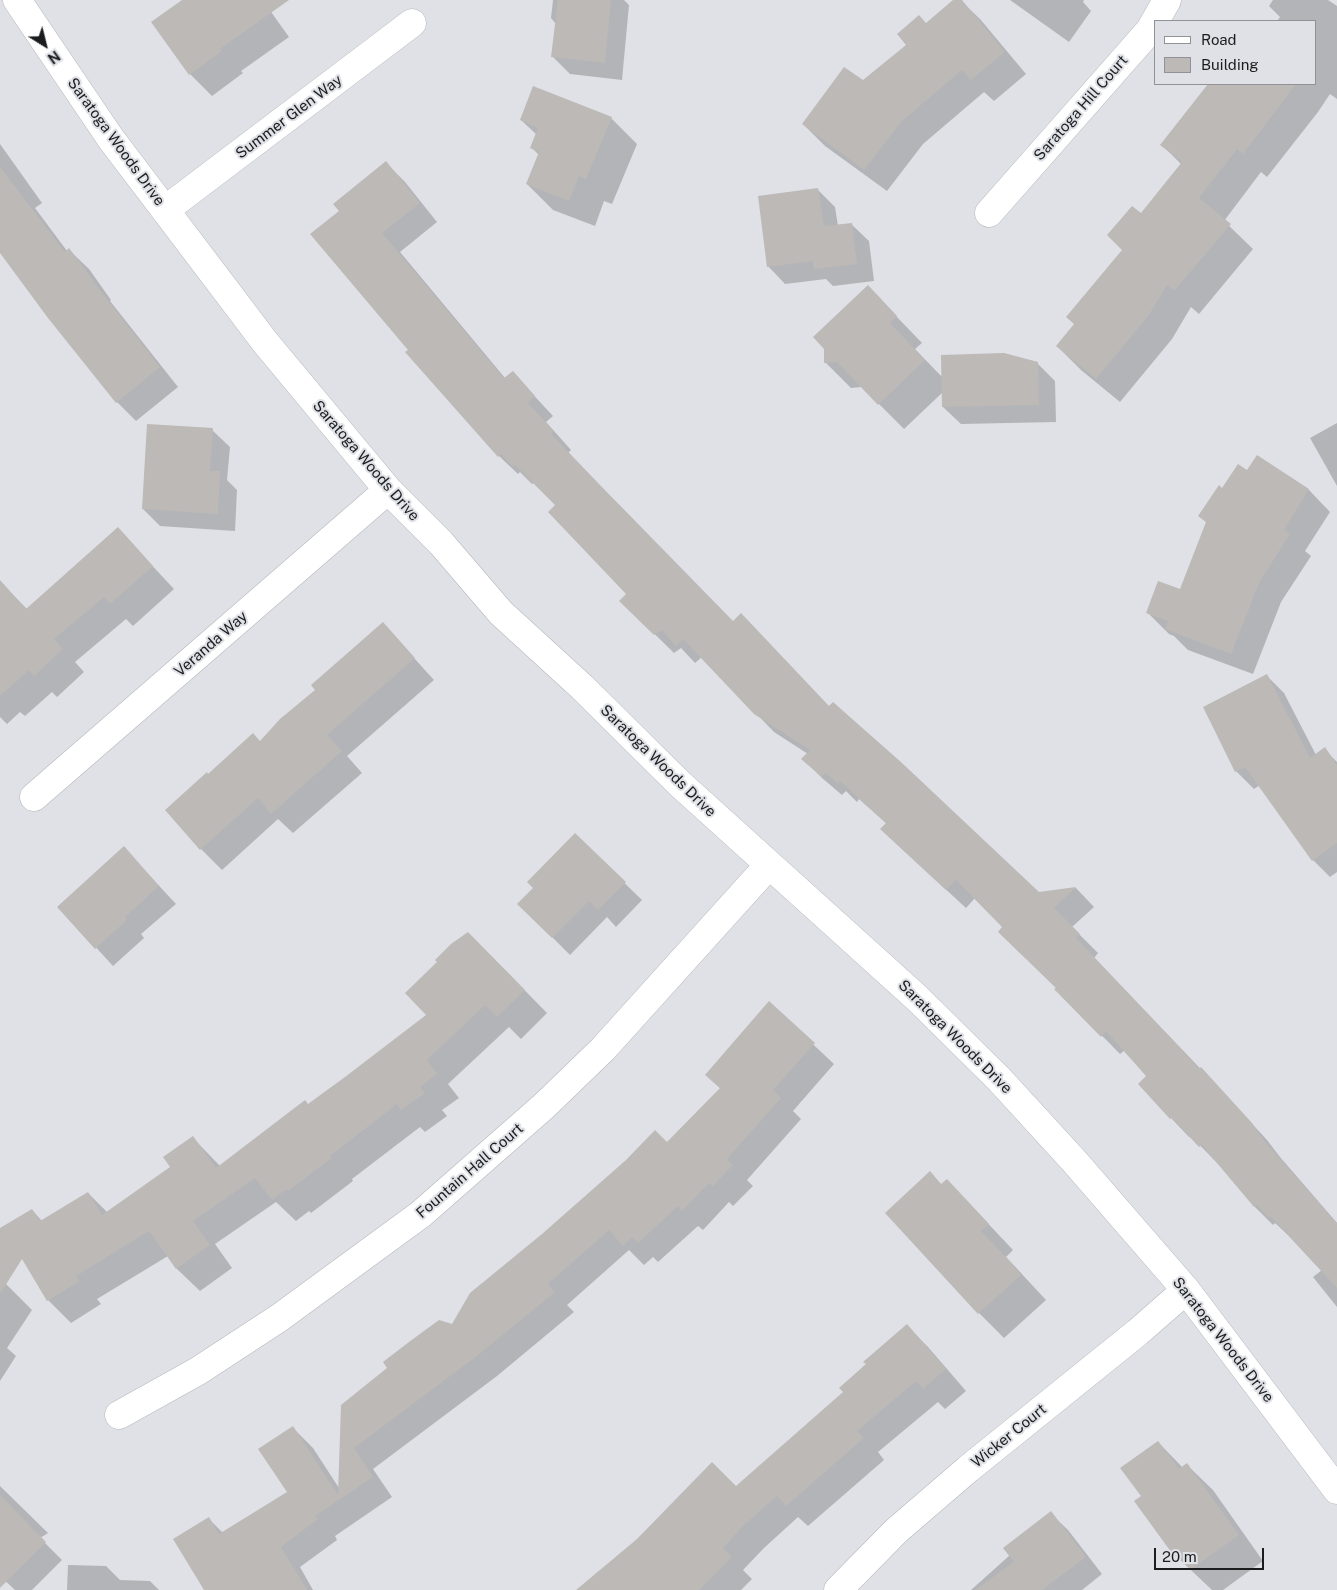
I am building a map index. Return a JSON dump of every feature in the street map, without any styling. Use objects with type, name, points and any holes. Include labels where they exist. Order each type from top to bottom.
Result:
[{"type":"street","name":"Saratoga Woods Drive","points":[[17,0],[111,139],[265,342],[388,490],[441,543],[501,612],[582,687],[680,784],[917,998],[999,1079],[1075,1162],[1186,1290],[1337,1490]]},
{"type":"street","name":"Saratoga Hill Court","points":[[1156,20],[1167,0]]},
{"type":"street","name":"Summer Glen Way","points":[[165,210],[412,23]]},
{"type":"street","name":"Saratoga Hill Court","points":[[989,213],[1150,30],[1154,23]]},
{"type":"street","name":"Veranda Way","points":[[34,797],[388,490]]},
{"type":"street","name":"Fountain Hall Court","points":[[119,1415],[198,1371],[279,1318],[421,1214],[544,1106],[603,1049],[769,865]]},
{"type":"street","name":"Wicker Court","points":[[838,1590],[896,1531],[954,1481],[1138,1332],[1186,1290]]},
{"type":"building","points":[[182,0],[289,0],[220,49],[222,51],[189,75],[151,22]]},
{"type":"building","points":[[558,0],[611,0],[605,63],[551,57]]},
{"type":"building","points":[[953,0],[962,0],[1005,52],[971,80],[962,70],[901,122],[864,170],[802,124],[844,67],[863,80],[906,45],[897,34],[919,15],[926,23]]},
{"type":"building","points":[[1207,85],[1295,85],[1243,154],[1237,149],[1199,198],[1231,224],[1174,291],[1167,285],[1149,315],[1096,379],[1056,346],[1074,324],[1066,317],[1122,250],[1107,235],[1132,206],[1141,213],[1182,162],[1160,145]]},
{"type":"building","points":[[533,86],[612,117],[586,179],[579,176],[569,201],[526,184],[539,152],[530,148],[538,128],[520,120]]},
{"type":"building","points":[[386,161],[420,203],[382,233],[504,378],[513,371],[535,396],[528,403],[554,431],[551,434],[733,621],[741,613],[829,706],[833,702],[902,763],[1039,892],[1076,887],[1054,908],[1080,934],[1076,938],[1199,1069],[1201,1067],[1252,1123],[1261,1137],[1337,1223],[1337,1288],[1270,1216],[1268,1218],[1257,1205],[1254,1207],[1202,1145],[1199,1147],[1172,1118],[1170,1119],[1138,1084],[1146,1076],[1106,1031],[1101,1037],[1054,989],[1056,988],[998,932],[1002,927],[956,880],[946,890],[880,829],[886,823],[840,781],[838,784],[826,773],[822,777],[801,759],[810,750],[754,714],[683,639],[676,646],[662,630],[654,635],[619,601],[626,594],[548,512],[555,505],[515,465],[513,467],[501,454],[498,457],[405,352],[408,350],[310,234],[339,211],[333,204]]},
{"type":"building","points":[[0,167],[65,252],[69,248],[160,367],[116,403],[48,318],[0,253]]},
{"type":"building","points":[[818,188],[824,226],[852,223],[857,264],[814,269],[813,261],[767,267],[758,196]]},
{"type":"building","points":[[868,285],[897,316],[890,323],[925,360],[878,405],[837,362],[824,363],[824,349],[813,337]]},
{"type":"building","points":[[1004,353],[1038,362],[1039,405],[942,407],[941,355]]},
{"type":"building","points":[[147,424],[213,428],[210,471],[220,471],[218,514],[142,509]]},
{"type":"building","points":[[1257,455],[1309,489],[1284,530],[1290,534],[1260,581],[1231,654],[1165,629],[1168,621],[1146,613],[1158,581],[1180,589],[1206,522],[1198,516],[1219,485],[1222,488],[1238,464],[1247,470]]},
{"type":"building","points":[[118,527],[153,566],[110,604],[104,597],[54,639],[63,649],[34,676],[29,670],[0,696],[0,580],[26,609]]},
{"type":"building","points":[[383,622],[415,658],[327,735],[342,751],[271,814],[258,798],[200,850],[165,810],[253,733],[260,741],[280,719],[315,690],[311,685]]},
{"type":"building","points":[[1267,674],[1310,758],[1325,747],[1337,765],[1337,843],[1312,861],[1245,767],[1235,772],[1203,707]]},
{"type":"building","points":[[575,833],[626,882],[598,910],[589,901],[552,938],[517,904],[533,888],[527,882]]},
{"type":"building","points":[[124,846],[159,886],[125,917],[127,920],[95,949],[57,907]]},
{"type":"building","points":[[468,932],[525,990],[497,1017],[485,1005],[427,1060],[437,1074],[420,1087],[425,1093],[401,1110],[397,1104],[330,1156],[332,1158],[288,1191],[286,1189],[272,1200],[255,1178],[193,1221],[210,1245],[176,1269],[149,1231],[76,1276],[80,1281],[47,1301],[22,1259],[0,1294],[0,1228],[32,1209],[40,1221],[88,1192],[102,1215],[170,1167],[163,1157],[193,1136],[216,1168],[305,1100],[308,1104],[426,1015],[405,993],[437,962],[435,960],[451,944]]},
{"type":"building","points":[[769,1001],[815,1043],[773,1090],[781,1098],[727,1159],[733,1165],[713,1186],[709,1183],[682,1211],[678,1206],[638,1243],[632,1237],[623,1246],[609,1230],[548,1284],[555,1292],[477,1356],[354,1448],[373,1477],[315,1516],[318,1519],[281,1547],[307,1590],[204,1590],[173,1539],[209,1517],[219,1534],[287,1492],[258,1449],[293,1426],[338,1495],[341,1405],[387,1368],[383,1362],[439,1320],[452,1324],[470,1293],[542,1234],[626,1160],[655,1130],[667,1142],[720,1088],[705,1075]]},
{"type":"building","points":[[930,1171],[941,1184],[947,1179],[989,1224],[981,1231],[1022,1274],[978,1314],[885,1213]]},
{"type":"building","points":[[907,1324],[946,1369],[923,1389],[916,1381],[857,1431],[864,1438],[786,1506],[777,1496],[743,1526],[723,1548],[732,1557],[699,1590],[576,1590],[637,1539],[712,1462],[736,1486],[843,1392],[839,1388],[866,1364],[863,1362]]},
{"type":"building","points":[[1158,1441],[1179,1469],[1187,1463],[1239,1535],[1190,1570],[1178,1553],[1174,1556],[1134,1501],[1141,1496],[1120,1468]]},
{"type":"building","points":[[0,1495],[46,1542],[0,1588]]},
{"type":"building","points":[[1051,1511],[1086,1557],[1042,1590],[975,1590],[1014,1562],[1003,1548]]}]
